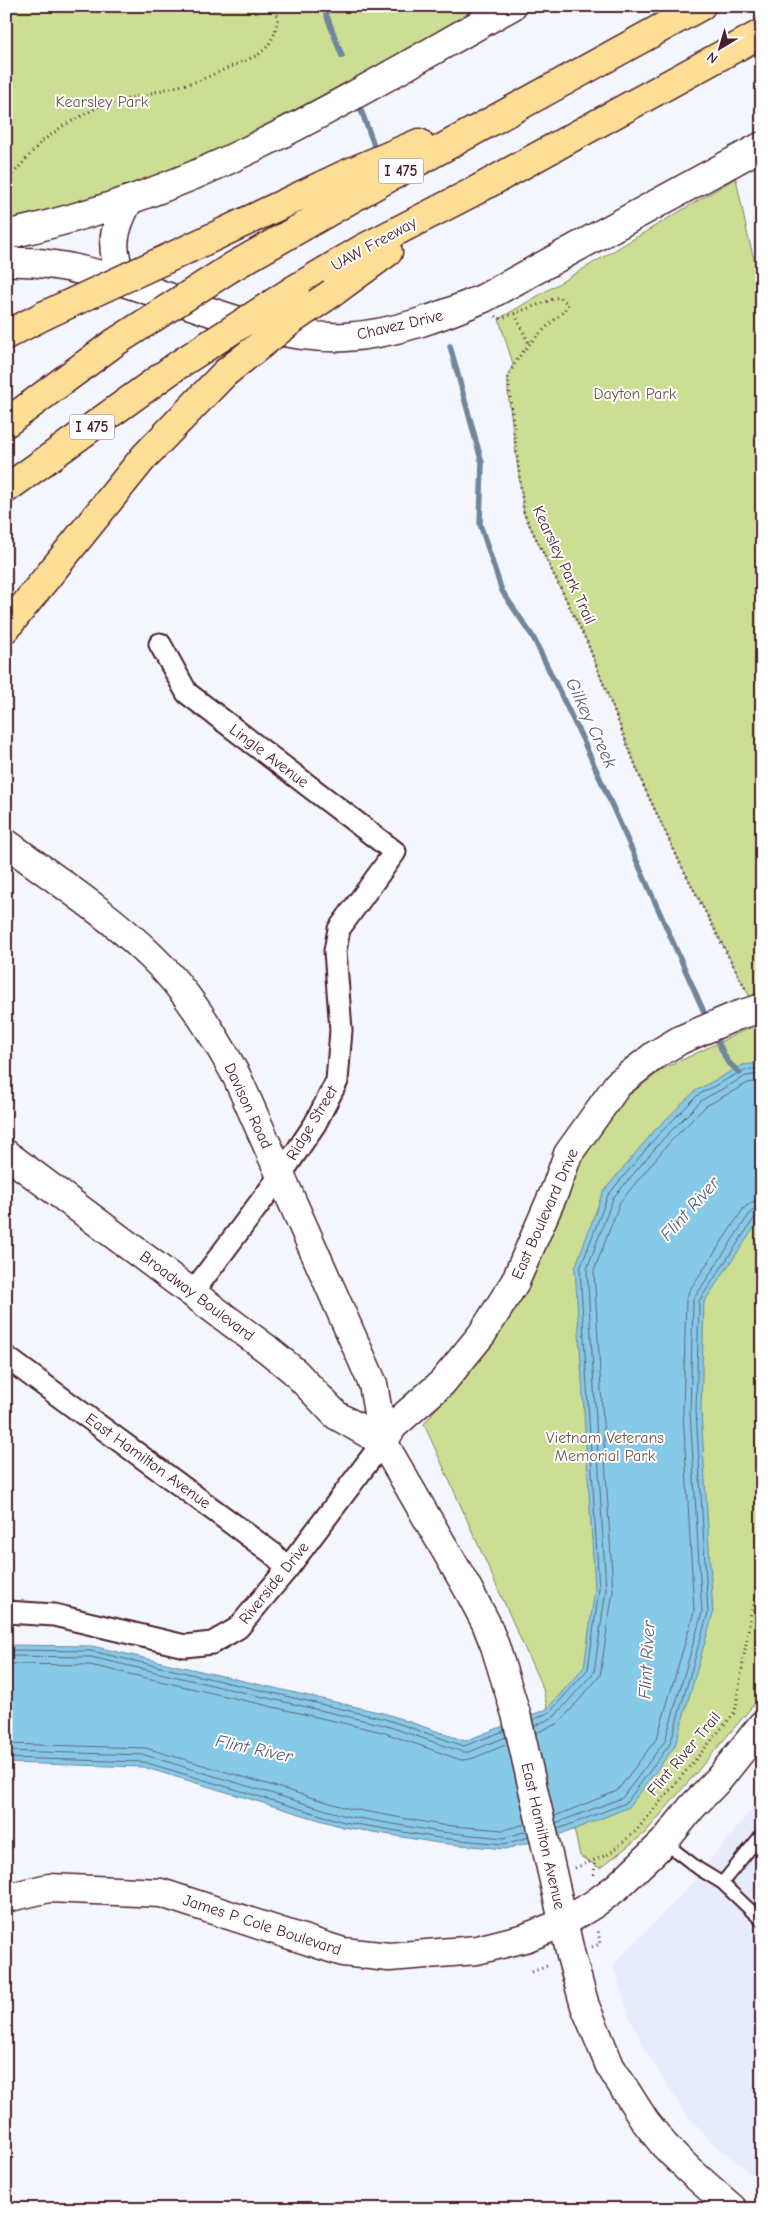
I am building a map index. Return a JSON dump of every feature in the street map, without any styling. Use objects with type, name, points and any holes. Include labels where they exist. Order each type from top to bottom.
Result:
[{"type":"highway","name":"I 475","points":[[6,423],[114,343],[232,267],[353,197],[701,6]]},
{"type":"highway","name":"UAW Freeway","points":[[6,489],[178,365],[294,289],[362,249],[762,34]]},
{"type":"highway","points":[[6,335],[344,175],[572,78]]},
{"type":"highway","points":[[6,628],[144,457],[225,373],[292,320],[471,192]]},
{"type":"main road","points":[[6,235],[71,218],[128,200],[212,167],[253,148],[512,6]]},
{"type":"main road","name":"Chavez Drive","points":[[6,262],[70,267],[124,282],[237,320],[280,330],[316,336],[345,337],[376,334],[445,315],[484,298],[762,146]]},
{"type":"main road","points":[[124,282],[117,266],[114,237],[118,221],[128,200]]},
{"type":"main road","name":"Davison Road","points":[[6,843],[121,929],[152,956],[178,985],[224,1052],[237,1077],[373,1384],[383,1442]]},
{"type":"main road","name":"East Boulevard Drive","points":[[383,1442],[393,1426],[442,1383],[482,1334],[516,1282],[556,1188],[568,1154],[618,1084],[655,1055],[680,1040],[751,1011]]},
{"type":"main road","name":"Broadway Boulevard","points":[[6,1154],[193,1292],[294,1372],[336,1415],[383,1442]]},
{"type":"main road","name":"East Hamilton Avenue","points":[[383,1442],[468,1588],[486,1623],[505,1675],[516,1714],[563,1923],[585,2006],[610,2066],[626,2093],[664,2145],[733,2209]]},
{"type":"main road","name":"James P Cole Boulevard","points":[[6,1898],[49,1888],[161,1893],[343,1952],[389,1957],[476,1950],[525,1938],[563,1923],[594,1904],[617,1886],[664,1842],[692,1807],[719,1779],[762,1725]]},
{"type":"street","name":"Lingle Avenue","points":[[160,644],[187,692],[396,852]]},
{"type":"street","name":"Ridge Street","points":[[193,1292],[280,1176],[315,1124],[338,1081],[341,1030],[335,951],[339,929],[396,852]]},
{"type":"street","name":"East Hamilton Avenue","points":[[6,1357],[272,1553],[288,1568]]},
{"type":"street","name":"Riverside Drive","points":[[6,1612],[54,1615],[185,1646],[212,1643],[238,1628],[288,1568],[383,1442]]},
{"type":"lane","points":[[722,1883],[762,1834]]},
{"type":"lane","points":[[664,1842],[722,1883],[762,1920]]},
{"type":"path","points":[[6,182],[41,142],[63,126],[100,106],[198,81],[258,55],[268,46],[275,33],[278,18],[274,6]]},
{"type":"path","points":[[6,169],[15,170]]},
{"type":"path","name":"Kearsley Park Trail","points":[[492,313],[500,319],[559,297],[568,304],[564,311],[529,344],[513,364],[508,378],[524,514],[587,642],[644,787],[751,1011]]},
{"type":"path","points":[[515,314],[529,344]]},
{"type":"path","name":"Flint River Trail","points":[[595,1861],[609,1854],[636,1831],[735,1712],[751,1613],[762,1578]]},
{"type":"shaded area","points":[[762,1797],[762,2183],[708,2139],[683,2110],[647,2053],[630,2019],[613,1965],[684,1892]]},
{"type":"green space","name":"Kearsley Park","points":[[6,6],[511,6],[253,148],[6,235]]},
{"type":"green space","name":"Dayton Park","points":[[736,178],[762,291],[762,1008],[756,1009],[680,863],[644,787],[587,642],[524,514],[508,393],[508,378],[513,364],[499,319]]},
{"type":"green space","name":"Vietnam Veterans Memorial Park","points":[[762,1022],[762,1695],[645,1833],[600,1868],[580,1856],[543,1689],[424,1424],[509,1316],[578,1162],[616,1105],[663,1069]]},
{"type":"water","name":"Flint River","points":[[762,1063],[762,1216],[704,1302],[701,1411],[713,1614],[675,1746],[629,1807],[568,1832],[505,1849],[438,1843],[343,1827],[143,1767],[6,1763],[6,1645],[92,1646],[387,1714],[465,1741],[547,1709],[584,1667],[595,1589],[575,1268],[603,1192],[654,1131],[695,1091],[743,1065]]},
{"type":"waterway","name":"Gilkey Creek","points":[[323,6],[342,56]]},
{"type":"waterway","name":"Gilkey Creek","points":[[361,110],[374,145]]},
{"type":"waterway","name":"Gilkey Creek","points":[[450,346],[482,463],[480,524],[502,591],[533,637],[582,738],[708,1021]]},
{"type":"waterway","name":"Gilkey Creek","points":[[714,1033],[727,1061],[740,1073]]}]
